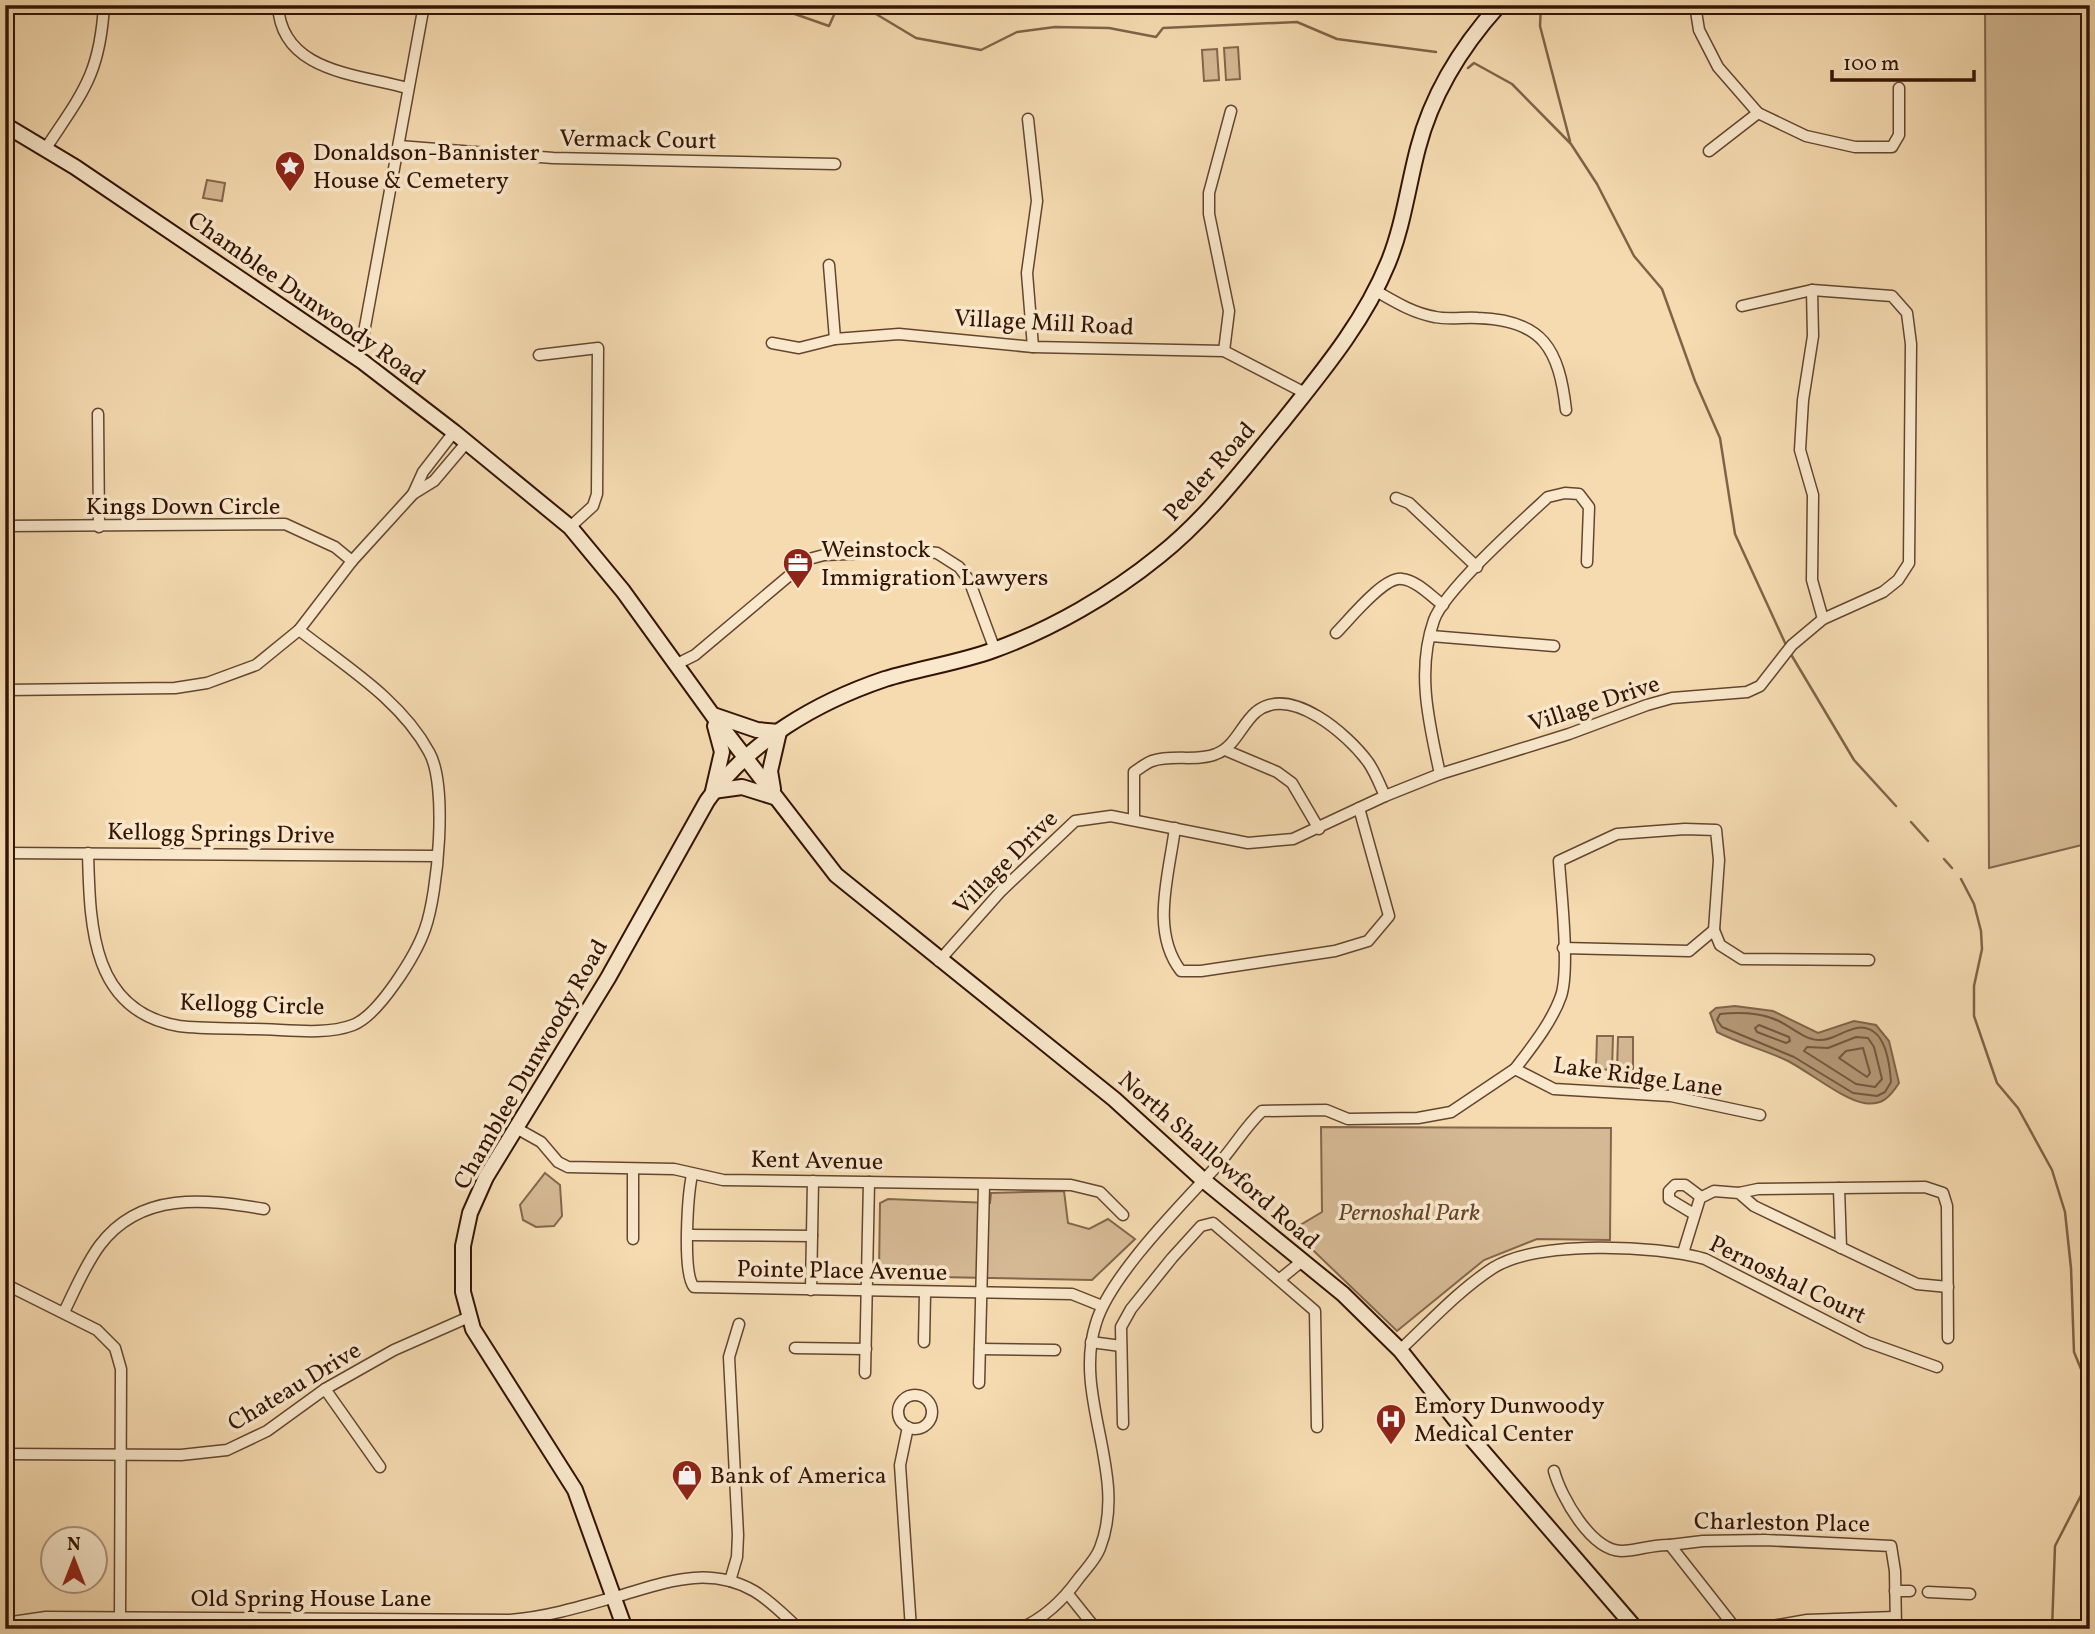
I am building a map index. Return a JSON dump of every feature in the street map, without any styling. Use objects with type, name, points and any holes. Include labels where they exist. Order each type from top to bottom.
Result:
[{"type":"street","points":[[46,148],[85,90],[96,66],[104,5]]},
{"type":"street","points":[[278,5],[282,30],[308,60],[327,69],[407,88]]},
{"type":"street","points":[[355,357],[362,343],[424,5]]},
{"type":"street","name":"Peeler Road","points":[[745,757],[779,732],[858,688],[995,650],[1063,618],[1128,579],[1164,552],[1232,484],[1305,393],[1376,291],[1397,237],[1418,147],[1432,104],[1462,51],[1499,5]]},
{"type":"street","points":[[1695,5],[1699,30],[1718,66],[1758,113],[1806,136],[1855,147],[1892,147],[1899,135],[1899,89]]},
{"type":"street","points":[[1224,351],[1229,311],[1211,236],[1209,192],[1231,111]]},
{"type":"street","points":[[1709,151],[1758,113]]},
{"type":"street","points":[[1028,119],[1037,201],[1027,273],[1033,347]]},
{"type":"street","name":"Chamblee Dunwoody Road","points":[[5,125],[46,148],[355,357],[467,442],[570,527],[623,591],[677,664]]},
{"type":"street","name":"Vermack Court","points":[[399,146],[553,158],[835,164]]},
{"type":"street","points":[[830,265],[835,339]]},
{"type":"street","points":[[1812,290],[1813,336],[1803,400],[1800,450],[1813,495],[1812,580],[1823,619]]},
{"type":"street","name":"Village Drive","points":[[939,961],[1001,891],[1075,821],[1111,816],[1134,818],[1248,843],[1293,839],[1385,796],[1440,774],[1672,698],[1747,692],[1760,686],[1786,653],[1823,619],[1884,592],[1898,580],[1909,563],[1912,369],[1907,313],[1892,296],[1812,290],[1742,306]]},
{"type":"street","points":[[1376,291],[1403,306],[1437,318],[1513,320],[1529,328],[1545,344],[1558,364],[1566,410]]},
{"type":"street","name":"Village Mill Road","points":[[772,343],[800,348],[835,339],[899,334],[1033,347],[1224,351],[1305,393]]},
{"type":"street","points":[[539,355],[598,348],[597,494],[593,506],[570,527]]},
{"type":"street","points":[[98,414],[99,527]]},
{"type":"street","points":[[413,494],[423,472],[454,432]]},
{"type":"street","points":[[5,690],[175,688],[207,683],[256,665],[299,630],[352,562],[413,494],[434,481],[467,442]]},
{"type":"street","points":[[1440,774],[1426,708],[1425,663],[1434,618],[1443,605],[1477,567],[1548,497],[1565,493],[1578,494],[1589,507],[1587,562]]},
{"type":"street","points":[[1396,498],[1409,503],[1477,567]]},
{"type":"street","name":"Kings Down Circle","points":[[5,526],[285,524],[335,547],[352,562]]},
{"type":"street","points":[[745,757],[677,664],[695,655],[808,559],[838,554],[920,551],[950,558],[968,580],[995,650]]},
{"type":"street","points":[[1336,633],[1369,598],[1393,580],[1404,579],[1443,605]]},
{"type":"street","name":"Kellogg Circle","points":[[88,853],[90,922],[103,971],[129,1003],[152,1018],[179,1026],[325,1030],[354,1025],[368,1015],[403,970],[425,929],[440,822],[431,755],[408,718],[299,630]]},
{"type":"street","points":[[1431,636],[1554,646]]},
{"type":"street","points":[[1134,818],[1134,772],[1151,761],[1212,756],[1225,750],[1257,711],[1269,706],[1300,706],[1324,721],[1369,763],[1385,796]]},
{"type":"street","points":[[712,715],[757,730],[779,732],[770,771],[776,797],[741,788],[713,791],[722,752],[712,715]]},
{"type":"street","points":[[1225,750],[1277,772],[1292,783],[1319,829]]},
{"type":"street","name":"Chamblee Dunwoody Road","points":[[625,1629],[575,1490],[548,1444],[489,1359],[469,1317],[462,1274],[467,1225],[486,1177],[608,978],[713,791],[745,757]]},
{"type":"street","name":"North Shallowford Road","points":[[745,757],[836,875],[1114,1100],[1202,1179],[1343,1294],[1400,1350],[1454,1418],[1636,1629]]},
{"type":"street","points":[[1175,828],[1163,930],[1170,956],[1181,971],[1201,971],[1335,951],[1367,941],[1389,916],[1359,808]]},
{"type":"street","name":"Lake Ridge Lane","points":[[1202,1179],[1262,1111],[1326,1110],[1348,1119],[1418,1118],[1451,1112],[1515,1069],[1538,1038],[1561,995],[1563,948],[1559,861],[1617,834],[1685,829],[1716,830],[1719,860],[1714,930]]},
{"type":"street","name":"Kellogg Springs Drive","points":[[5,853],[436,856]]},
{"type":"street","points":[[1563,948],[1689,951],[1714,930],[1720,945],[1742,958],[1869,960]]},
{"type":"street","name":"Lake Ridge Lane","points":[[1515,1069],[1555,1089],[1671,1096],[1760,1115]]},
{"type":"street","name":"Kent Avenue","points":[[516,1128],[541,1142],[558,1162],[568,1167],[674,1170],[723,1180],[1092,1188],[1123,1215]]},
{"type":"street","points":[[633,1169],[633,1238]]},
{"type":"street","name":"Pointe Place Avenue","points":[[692,1175],[689,1190],[688,1273],[694,1287],[1072,1294],[1102,1306]]},
{"type":"street","points":[[1019,1629],[1034,1623],[1068,1594],[1099,1550],[1108,1514],[1105,1469],[1090,1372],[1091,1342],[1102,1306],[1114,1287],[1202,1179]]},
{"type":"street","points":[[811,1290],[813,1181]]},
{"type":"street","points":[[865,1373],[869,1182]]},
{"type":"street","points":[[979,1383],[984,1185]]},
{"type":"street","points":[[1694,1214],[1669,1199],[1669,1191],[1675,1185],[1685,1185],[1701,1197]]},
{"type":"street","points":[[1683,1253],[1701,1197],[1714,1191],[1739,1193],[1758,1189],[1925,1187],[1943,1193],[1947,1206],[1948,1338]]},
{"type":"street","points":[[1839,1188],[1841,1248]]},
{"type":"street","points":[[1739,1193],[1754,1206],[1917,1284],[1948,1287]]},
{"type":"street","points":[[64,1312],[101,1243],[123,1224],[147,1209],[174,1201],[209,1200],[264,1209]]},
{"type":"street","points":[[1123,1424],[1121,1327],[1131,1309],[1201,1226],[1213,1223],[1315,1311],[1318,1333],[1317,1427]]},
{"type":"street","points":[[689,1235],[812,1237]]},
{"type":"street","name":"Pernoshal Court","points":[[1400,1350],[1476,1280],[1496,1266],[1532,1252],[1576,1249],[1683,1253],[1705,1259],[1746,1277],[1867,1342],[1937,1367]]},
{"type":"street","points":[[1280,1279],[1301,1262]]},
{"type":"street","points":[[2090,1279],[2090,1302]]},
{"type":"street","points":[[5,1283],[97,1329],[114,1348],[121,1369],[120,1618]]},
{"type":"street","points":[[923,1342],[925,1293]]},
{"type":"street","name":"Chateau Drive","points":[[5,1454],[181,1455],[227,1450],[267,1431],[325,1389],[394,1350],[469,1317]]},
{"type":"street","points":[[739,1324],[729,1357],[738,1535],[737,1558],[730,1581],[754,1591],[799,1629]]},
{"type":"street","points":[[1091,1342],[1121,1346]]},
{"type":"street","points":[[795,1348],[866,1349]]},
{"type":"street","points":[[980,1349],[1055,1350]]},
{"type":"street","points":[[325,1389],[380,1466]]},
{"type":"street","points":[[908,1427],[900,1465],[911,1629]]},
{"type":"street","name":"Charleston Place","points":[[1554,1471],[1565,1501],[1599,1544],[1611,1550],[1624,1551],[1654,1544],[1753,1540],[1891,1546],[1896,1629]]},
{"type":"street","name":"Charleston Place","points":[[1670,1545],[1736,1629]]},
{"type":"street","name":"Old Spring House Lane","points":[[5,1623],[46,1617],[120,1618],[212,1624],[510,1620],[555,1614],[688,1577],[730,1581]]},
{"type":"street","points":[[1895,1591],[1910,1591]]},
{"type":"street","points":[[1928,1592],[1970,1594]]},
{"type":"street","points":[[1068,1594],[1096,1629]]},
{"type":"street","points":[[1755,1629],[1807,1620],[1895,1617]]},
{"type":"green space","points":[[1985,5],[2090,5],[2090,843],[1989,868]]},
{"type":"green space","points":[[1238,47],[1240,79],[1226,80],[1224,48]]},
{"type":"green space","points":[[1217,49],[1219,80],[1204,81],[1202,50]]},
{"type":"green space","points":[[207,180],[225,183],[222,201],[203,198]]},
{"type":"green space","points":[[1597,1036],[1613,1036],[1612,1070],[1596,1069]]},
{"type":"green space","points":[[1618,1037],[1633,1037],[1633,1070],[1617,1070]]},
{"type":"green space","name":"Pernoshal Park","points":[[1321,1127],[1611,1128],[1610,1240],[1537,1239],[1484,1260],[1397,1331],[1292,1230],[1322,1212]]},
{"type":"green space","points":[[545,1173],[560,1185],[562,1216],[554,1226],[536,1227],[523,1220],[520,1205]]},
{"type":"green space","points":[[1064,1191],[1068,1223],[1089,1229],[1108,1219],[1135,1239],[1092,1280],[882,1276],[879,1272],[880,1203],[888,1199],[990,1203],[991,1193]]},
{"type":"water","points":[[1735,1006],[1773,1011],[1818,1033],[1854,1021],[1876,1025],[1889,1041],[1899,1083],[1881,1102],[1864,1103],[1847,1097],[1788,1061],[1717,1032],[1710,1013],[1716,1008]]},
{"type":"waterway","points":[[792,5],[792,13],[829,26],[838,6],[845,5]]},
{"type":"waterway","points":[[861,5],[916,38],[981,50],[1017,32],[1055,27],[1109,28],[1156,37],[1163,28],[1297,22],[1337,39],[1436,52]]},
{"type":"waterway","points":[[1541,5],[1540,26],[1570,141]]},
{"type":"waterway","points":[[1468,68],[1474,63],[1512,84],[1571,144],[1597,184],[1634,256],[1662,289],[1695,381],[1720,438],[1735,534],[1786,645]]},
{"type":"waterway","points":[[1789,651],[1854,760],[1896,806]]},
{"type":"waterway","points":[[1911,822],[1928,841]]},
{"type":"waterway","points":[[1944,859],[1952,868]]},
{"type":"waterway","points":[[1961,879],[1974,904],[1981,931],[1982,949],[1974,986],[1974,1016],[1997,1083],[2018,1108],[2052,1170],[2065,1212],[2071,1268],[2074,1352],[2090,1391]]},
{"type":"waterway","points":[[2052,1629],[2055,1546],[2090,1478]]},
{"type":"place","name":"Donaldson-Bannister House & Cemetery","points":[[290,193]]},
{"type":"place","name":"Weinstock Immigration Lawyers","points":[[798,590]]},
{"type":"place","name":"Emory Dunwoody Medical Center","points":[[1391,1446]]},
{"type":"place","name":"Bank of America","points":[[687,1502]]}]
